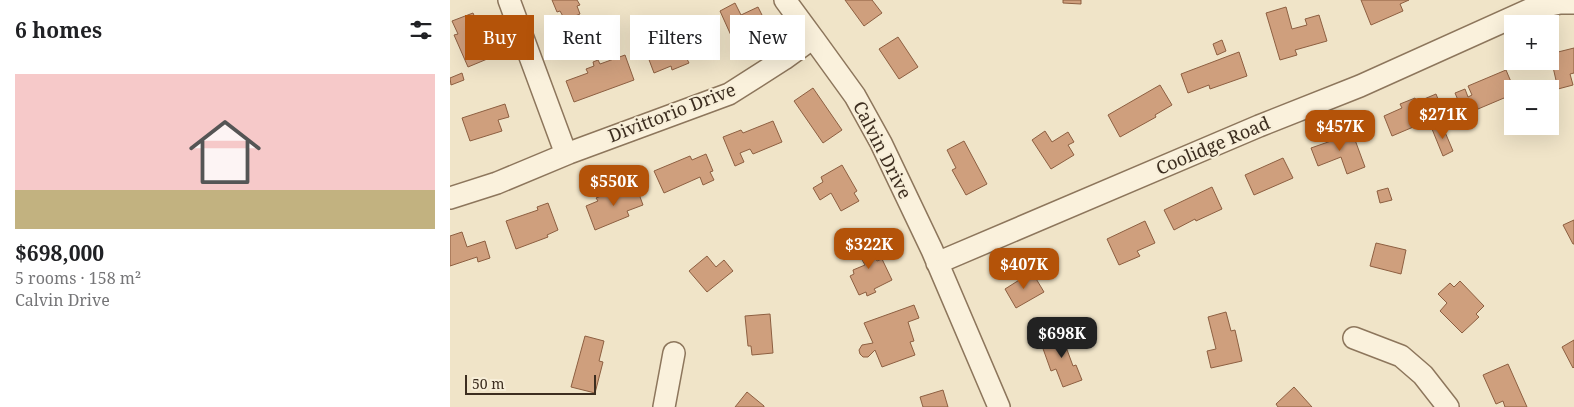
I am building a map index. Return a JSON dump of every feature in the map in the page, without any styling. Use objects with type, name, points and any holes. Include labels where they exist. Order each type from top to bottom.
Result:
[{"type":"street","points":[[509,0],[566,154]]},
{"type":"street","points":[[785,0],[813,38]]},
{"type":"street","name":"Coolidge Road","points":[[937,262],[1259,126],[1360,86],[1531,9],[1560,3],[1574,3]]},
{"type":"street","name":"Divittorio Drive","points":[[450,198],[496,183],[566,154],[729,94],[813,38]]},
{"type":"street","name":"Calvin Drive","points":[[813,38],[855,96],[876,135],[937,262],[999,407]]},
{"type":"street","points":[[1354,338],[1401,356],[1423,375],[1448,407]]},
{"type":"street","points":[[664,407],[674,354]]},
{"type":"building","points":[[552,0],[577,0],[580,5],[577,6],[580,14],[578,15],[562,15],[560,11],[557,12]]},
{"type":"building","points":[[845,0],[872,0],[882,13],[864,26]]},
{"type":"building","points":[[1063,0],[1081,0],[1081,4],[1063,3]]},
{"type":"building","points":[[1361,0],[1409,0],[1400,4],[1403,11],[1371,25]]},
{"type":"building","points":[[735,3],[741,15],[730,15],[730,33],[720,11]]},
{"type":"building","points":[[758,7],[762,15],[741,15]]},
{"type":"building","points":[[1286,7],[1292,29],[1307,25],[1305,19],[1319,15],[1327,41],[1295,50],[1297,55],[1280,60],[1266,13]]},
{"type":"building","points":[[465,16],[465,60],[485,60],[468,67],[454,35],[458,34],[452,21]]},
{"type":"building","points":[[898,37],[918,67],[899,79],[879,49]]},
{"type":"building","points":[[1222,40],[1226,51],[1217,55],[1213,44]]},
{"type":"building","points":[[1574,48],[1574,73],[1570,74],[1573,85],[1559,89],[1559,80],[1556,80],[1554,70],[1559,70],[1559,52]]},
{"type":"building","points":[[1239,52],[1247,76],[1210,89],[1209,85],[1188,93],[1181,74]]},
{"type":"building","points":[[625,55],[634,80],[574,102],[566,81],[588,73],[586,69],[594,66],[593,62],[598,60],[600,64],[611,60],[620,60],[620,57]]},
{"type":"building","points":[[649,60],[688,60],[689,63],[672,70],[671,66],[654,73]]},
{"type":"building","points":[[1506,70],[1510,80],[1504,80],[1504,98],[1478,109],[1477,107],[1463,112],[1455,93],[1465,89],[1468,97],[1472,95],[1468,86]]},
{"type":"building","points":[[462,73],[464,80],[451,85],[450,78]]},
{"type":"building","points":[[1160,85],[1172,105],[1155,115],[1156,117],[1120,137],[1108,115]]},
{"type":"building","points":[[813,88],[842,130],[823,143],[794,101]]},
{"type":"building","points":[[1436,94],[1444,114],[1392,136],[1384,116],[1402,108],[1400,104],[1415,98],[1417,102]]},
{"type":"building","points":[[505,104],[509,117],[498,120],[502,131],[470,141],[462,118]]},
{"type":"building","points":[[773,121],[782,142],[753,154],[750,149],[740,153],[744,162],[735,166],[723,137],[741,130],[743,133]]},
{"type":"building","points":[[1442,125],[1453,151],[1443,156],[1432,129]]},
{"type":"building","points":[[1351,129],[1365,167],[1347,174],[1341,157],[1318,166],[1311,148],[1331,141],[1329,138]]},
{"type":"building","points":[[1045,131],[1052,142],[1068,132],[1074,142],[1068,145],[1074,155],[1051,169],[1032,140]]},
{"type":"building","points":[[964,141],[987,184],[966,195],[952,170],[956,168],[947,150]]},
{"type":"building","points":[[706,154],[713,171],[710,172],[714,180],[703,185],[700,177],[664,193],[654,171],[690,156],[692,160]]},
{"type":"building","points":[[1283,158],[1293,178],[1254,195],[1245,175]]},
{"type":"building","points":[[842,165],[857,191],[854,193],[859,201],[841,211],[831,193],[820,200],[813,188],[823,182],[821,177]]},
{"type":"building","points":[[636,186],[643,205],[627,211],[629,216],[595,230],[586,206],[598,201],[596,198],[618,189],[619,192]]},
{"type":"building","points":[[1212,187],[1222,209],[1196,221],[1195,219],[1174,230],[1164,210]]},
{"type":"building","points":[[1388,188],[1392,200],[1380,203],[1377,191]]},
{"type":"building","points":[[548,203],[558,230],[547,235],[548,237],[516,249],[506,221],[538,210],[537,207]]},
{"type":"building","points":[[1574,220],[1574,244],[1573,244],[1563,225]]},
{"type":"building","points":[[1145,221],[1155,243],[1137,251],[1140,256],[1119,265],[1107,239]]},
{"type":"building","points":[[462,232],[467,247],[485,241],[490,258],[478,262],[477,257],[450,266],[450,236]]},
{"type":"building","points":[[869,238],[876,252],[873,253],[877,261],[882,259],[892,280],[874,289],[876,292],[867,296],[866,292],[859,295],[850,276],[854,274],[853,270],[865,265],[861,258],[858,259],[852,246]]},
{"type":"building","points":[[1376,243],[1406,250],[1401,274],[1370,266]]},
{"type":"building","points":[[707,256],[716,267],[724,260],[733,271],[707,292],[689,271]]},
{"type":"building","points":[[1032,272],[1044,292],[1016,308],[1005,289]]},
{"type":"building","points":[[1460,281],[1484,306],[1476,314],[1479,317],[1462,333],[1440,311],[1447,303],[1438,294],[1450,283],[1454,287]]},
{"type":"building","points":[[914,305],[919,318],[908,322],[914,341],[910,342],[915,355],[882,367],[875,350],[868,357],[863,357],[860,354],[859,350],[862,345],[873,343],[864,323]]},
{"type":"building","points":[[1226,312],[1231,331],[1235,330],[1242,361],[1211,368],[1207,351],[1216,349],[1208,317]]},
{"type":"building","points":[[770,314],[773,353],[752,355],[751,346],[748,346],[745,316]]},
{"type":"building","points":[[1072,332],[1076,344],[1066,347],[1073,366],[1076,365],[1082,380],[1063,387],[1056,369],[1051,371],[1041,343]]},
{"type":"building","points":[[585,336],[604,341],[599,361],[603,362],[595,393],[571,387]]},
{"type":"building","points":[[1574,340],[1574,367],[1573,368],[1562,347]]},
{"type":"building","points":[[1508,364],[1527,407],[1505,407],[1503,401],[1496,404],[1483,375]]},
{"type":"building","points":[[1294,387],[1312,407],[1278,407],[1276,404]]},
{"type":"building","points":[[943,390],[948,407],[923,407],[920,397]]},
{"type":"building","points":[[747,392],[764,406],[764,407],[735,407]]}]
